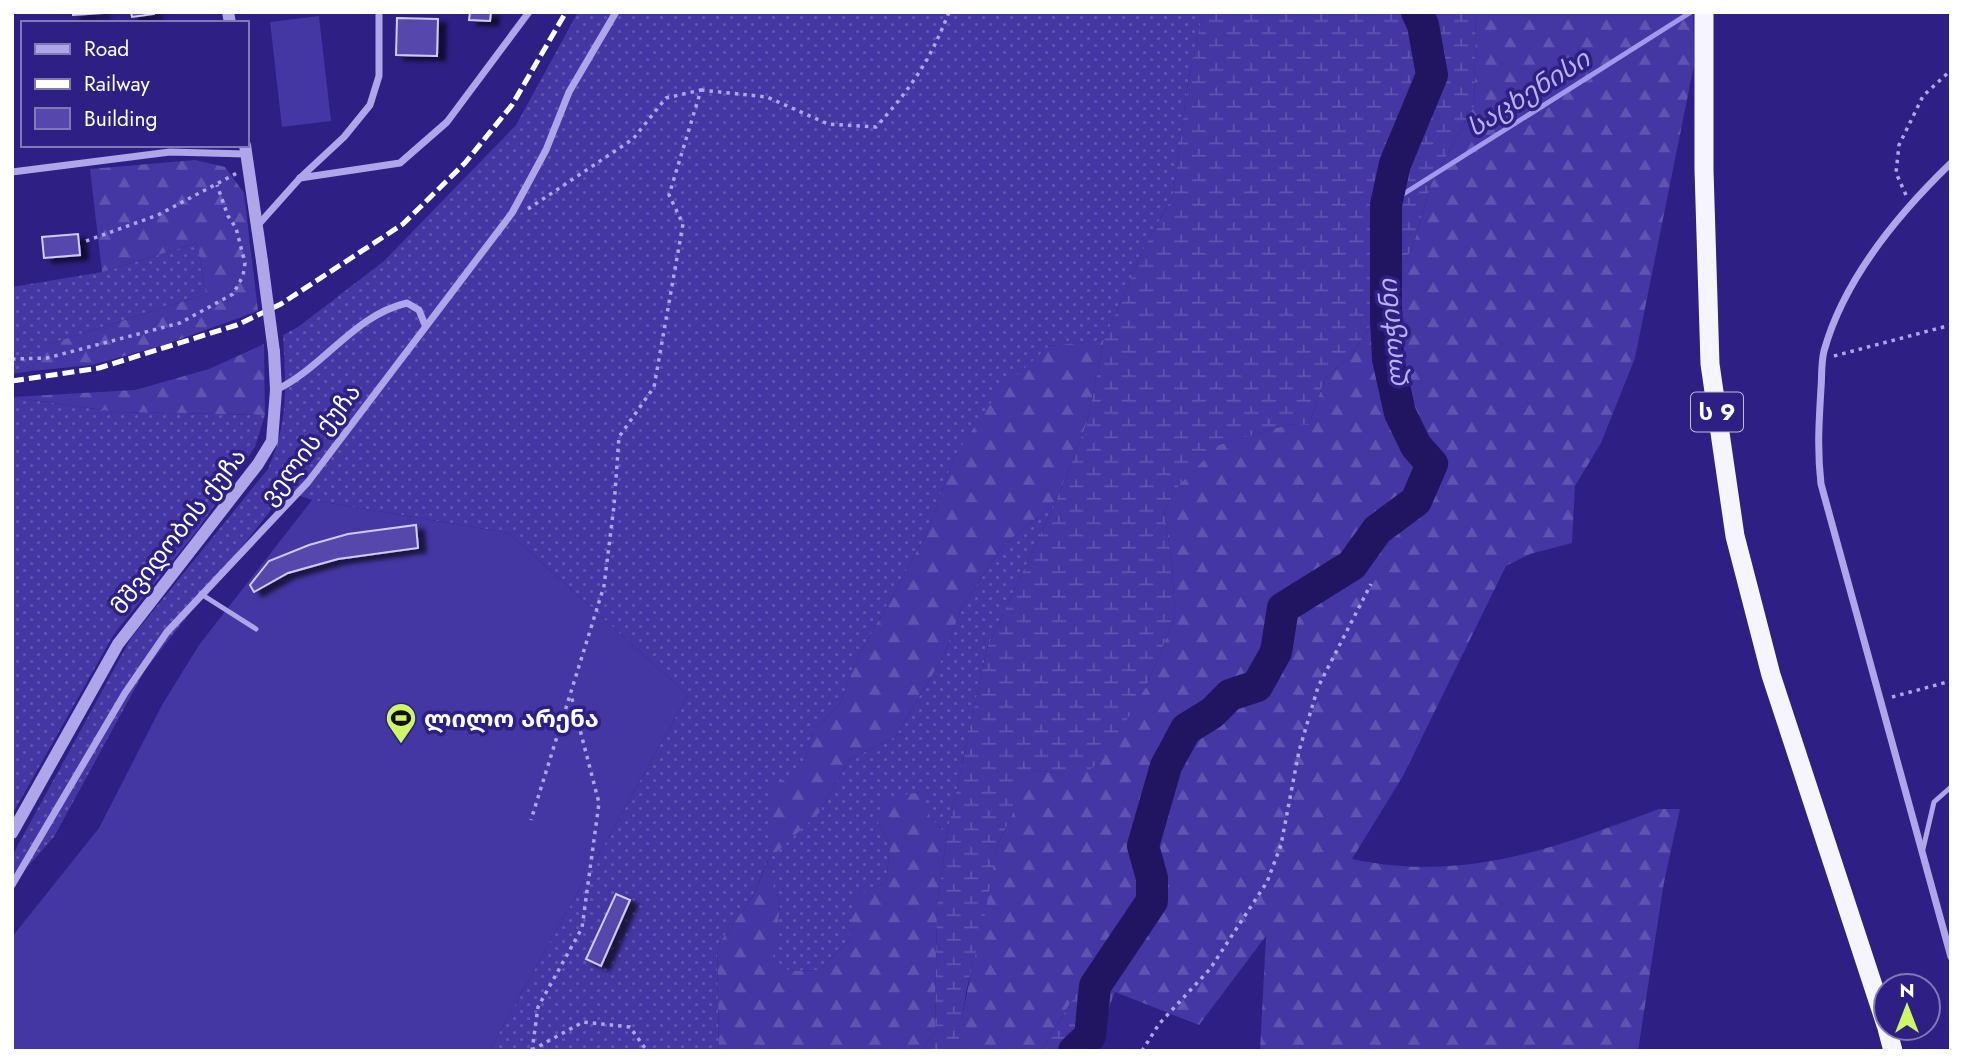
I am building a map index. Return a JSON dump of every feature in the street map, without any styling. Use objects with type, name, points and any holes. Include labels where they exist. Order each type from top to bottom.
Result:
[{"type":"highway","name":"ს 9","points":[[1704,12],[1704,170],[1710,364],[1735,536],[1779,700],[1872,983]]},
{"type":"street","points":[[257,226],[300,178],[344,137],[370,105],[379,76],[379,12]]},
{"type":"street","points":[[300,178],[400,163],[447,122],[529,12]]},
{"type":"street","name":"ველის ქუჩა","points":[[12,885],[125,693],[167,632],[308,482],[512,213],[546,150],[569,92],[616,12]]},
{"type":"street","points":[[12,172],[170,152],[246,155]]},
{"type":"street","name":"მშვიდობის ქუჩა","points":[[12,834],[118,644],[258,464],[272,442],[276,390],[274,352],[246,155]]},
{"type":"street","points":[[1951,163],[1910,205],[1862,271],[1839,310],[1823,359],[1816,442],[1821,484],[1951,957]]},
{"type":"street","points":[[276,390],[299,379],[346,337],[391,307],[407,303],[419,310],[425,325]]},
{"type":"lane","points":[[201,594],[256,629]]},
{"type":"lane","points":[[1922,852],[1934,802],[1951,787]]},
{"type":"path","points":[[512,213],[536,207],[598,160],[633,139],[666,99],[701,90],[768,97],[828,124],[876,127],[913,86],[937,44],[949,12]]},
{"type":"path","points":[[1910,205],[1896,173],[1899,145],[1923,96],[1951,69]]},
{"type":"path","points":[[531,820],[604,586],[619,437],[654,387],[682,224],[669,195],[701,90]]},
{"type":"path","points":[[86,241],[158,215],[217,185],[246,155]]},
{"type":"path","points":[[12,359],[47,358],[180,323],[233,294],[243,276],[245,263],[236,228],[228,216],[217,185]]},
{"type":"path","points":[[1823,359],[1951,325]]},
{"type":"path","points":[[1142,1051],[1159,1024],[1210,969],[1267,882],[1281,845],[1297,763],[1318,687],[1371,584]]},
{"type":"path","points":[[1880,700],[1951,681]]},
{"type":"path","points":[[531,1050],[538,1007],[582,928],[599,803],[570,694]]},
{"type":"path","points":[[531,1050],[583,1021],[631,1027],[647,1051]]},
{"type":"green space","points":[[578,12],[1203,12],[1188,82],[1173,196],[1144,248],[1104,340],[1049,346],[954,457],[927,533],[857,659],[840,703],[813,733],[769,858],[819,813],[849,760],[895,737],[943,657],[961,609],[1004,544],[1055,504],[987,648],[947,835],[930,817],[878,822],[890,846],[886,882],[856,896],[849,940],[819,970],[789,971],[773,959],[780,905],[768,860],[752,898],[717,946],[719,1051],[489,1051],[688,695],[509,533],[312,500],[286,491],[145,670],[54,837],[12,884],[12,856],[131,638],[268,469],[283,419],[283,335],[298,327],[384,261],[516,125]]},
{"type":"green space","points":[[1203,12],[1476,12],[1474,106],[1431,184],[1414,243],[1395,285],[1352,355],[1325,378],[1309,425],[1290,424],[1219,445],[1179,485],[1164,511],[1172,563],[1175,617],[1146,687],[1105,757],[1087,772],[1062,774],[1035,770],[1018,780],[1012,815],[997,846],[984,920],[966,992],[958,1044],[955,1051],[921,1051],[935,1031],[937,905],[947,835],[987,648],[1055,504],[1087,423],[1104,340],[1144,248],[1173,196],[1188,82]]},
{"type":"green space","points":[[1476,12],[1693,12],[1694,65],[1635,358],[1601,443],[1575,486],[1572,543],[1530,554],[1506,566],[1403,776],[1352,859],[1434,867],[1472,864],[1546,848],[1659,809],[1680,809],[1664,882],[1638,1051],[1260,1051],[1266,936],[1199,1025],[1115,992],[1082,984],[1041,1051],[955,1051],[997,846],[1012,815],[1017,780],[1035,770],[1062,774],[1146,687],[1175,617],[1172,563],[1164,511],[1179,485],[1218,445],[1290,424],[1309,425],[1325,378],[1352,355],[1395,285],[1414,243],[1431,184],[1474,106]]},
{"type":"green space","points":[[319,16],[331,121],[282,127],[270,22]]},
{"type":"green space","points":[[195,160],[225,167],[244,193],[258,311],[164,345],[92,365],[32,371],[28,367],[28,355],[49,344],[206,294],[197,243],[102,272],[90,169]]},
{"type":"green space","points":[[197,243],[206,294],[49,344],[28,367],[32,371],[12,374],[12,287],[102,272]]},
{"type":"green space","points":[[1104,340],[1087,423],[1055,504],[1004,544],[961,609],[943,657],[895,737],[849,760],[819,813],[769,859],[769,788],[802,770],[813,733],[840,703],[857,659],[927,533],[954,457],[999,391],[1049,346]]},
{"type":"green space","points":[[264,344],[265,415],[116,412],[12,397],[135,390],[209,369]]},
{"type":"green space","points":[[12,397],[116,412],[265,415],[255,447],[196,532],[114,634],[12,815]]},
{"type":"green space","name":"ლილო არენა","points":[[312,500],[509,533],[688,695],[489,1051],[12,1051],[12,937],[99,828],[162,705],[199,645]]},
{"type":"green space","points":[[921,792],[930,817],[947,835],[937,905],[935,1031],[921,1051],[719,1051],[717,946],[752,898],[769,859],[780,905],[774,959],[789,971],[819,970],[849,940],[855,896],[886,882],[890,846],[878,822],[884,798]]},
{"type":"green space","points":[[1082,984],[1115,992],[1095,1044],[1089,1051],[1041,1051]]},
{"type":"building","points":[[73,12],[102,12],[102,13],[73,15]]},
{"type":"building","points":[[131,12],[154,12],[154,14],[132,17]]},
{"type":"building","points":[[470,12],[491,12],[490,21],[469,20]]},
{"type":"building","points":[[397,18],[438,19],[437,56],[396,55]]},
{"type":"building","points":[[78,234],[80,255],[44,258],[42,237]]},
{"type":"building","points":[[416,525],[418,548],[338,559],[288,573],[254,592],[250,585],[269,561],[309,545],[348,534]]},
{"type":"building","points":[[616,894],[630,900],[601,966],[586,959]]},
{"type":"waterway","name":"ლოჭინი","points":[[1074,1051],[1090,1036],[1095,986],[1152,901],[1152,878],[1143,846],[1166,766],[1186,729],[1212,713],[1230,695],[1257,686],[1276,652],[1283,608],[1352,565],[1377,530],[1416,501],[1432,464],[1416,446],[1400,413],[1388,359],[1386,318],[1386,205],[1395,164],[1432,75],[1423,25],[1417,12]]},
{"type":"waterway","name":"საცხენისი","points":[[1386,205],[1691,12]]},
{"type":"railway","points":[[12,381],[99,368],[237,325],[281,304],[403,224],[465,163],[512,105],[566,12]]},
{"type":"place","name":"ლილო არენა","points":[[401,745]]}]
